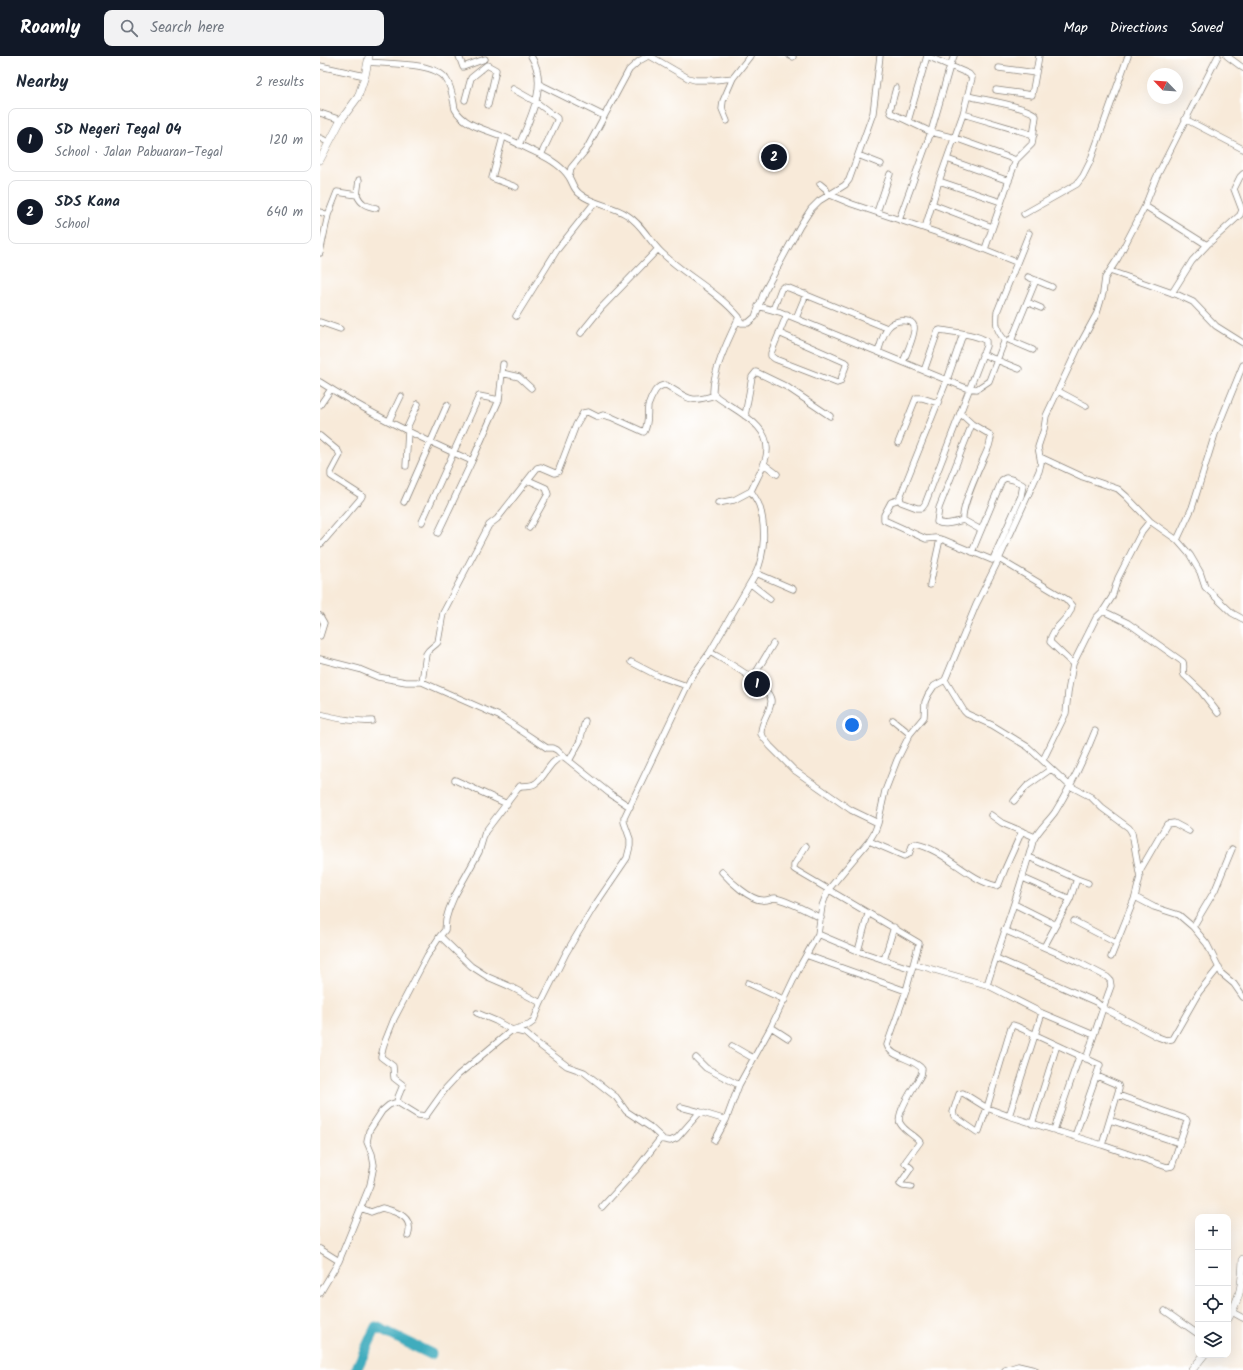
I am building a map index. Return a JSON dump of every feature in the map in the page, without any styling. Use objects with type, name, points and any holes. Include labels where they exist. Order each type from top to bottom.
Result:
[{"type":"street","points":[[459,56],[463,67],[485,60]]},
{"type":"street","points":[[519,145],[536,102],[539,74],[531,56]]},
{"type":"street","points":[[733,78],[695,80],[688,78],[649,56],[639,61],[629,70],[586,150],[571,168],[569,177],[571,185],[576,192],[582,196],[620,210],[628,215],[636,222],[658,249],[721,298],[739,317],[742,323],[748,323],[755,317],[764,292],[806,215],[819,201],[847,183],[873,113],[880,56]]},
{"type":"street","points":[[727,121],[722,109],[723,101],[733,78],[750,56]]},
{"type":"street","points":[[908,121],[927,56],[972,76],[963,114],[939,181],[925,228]]},
{"type":"street","points":[[899,220],[931,132],[954,56]]},
{"type":"street","points":[[996,90],[1032,95],[1039,56]]},
{"type":"street","points":[[1024,214],[1077,184],[1083,176],[1090,162],[1128,56]]},
{"type":"street","points":[[715,1140],[726,1120],[739,1085],[771,1027],[806,955],[818,934],[822,906],[828,890],[870,841],[876,831],[890,776],[898,756],[910,734],[924,717],[925,702],[928,695],[934,686],[945,680],[976,605],[999,560],[1039,471],[1041,463],[1038,447],[1044,429],[1046,416],[1078,348],[1098,313],[1106,276],[1110,272],[1145,206],[1156,178],[1218,56]]},
{"type":"street","points":[[1227,56],[1243,68]]},
{"type":"street","points":[[320,160],[328,142],[341,120],[358,98],[365,76],[368,59],[432,69],[438,72],[447,79],[457,113],[477,127],[503,137],[554,162],[569,177]]},
{"type":"street","points":[[465,100],[471,78],[485,60]]},
{"type":"street","points":[[485,60],[496,70],[488,105]]},
{"type":"street","points":[[320,66],[365,76]]},
{"type":"street","points":[[1000,68],[1036,73]]},
{"type":"street","points":[[538,84],[604,116]]},
{"type":"street","points":[[896,88],[890,112],[931,132],[955,138],[1016,160]]},
{"type":"street","points":[[513,89],[536,102],[556,118],[557,121],[541,155]]},
{"type":"street","points":[[967,96],[1024,109],[1034,113],[1036,116],[1032,144],[1016,160],[985,249]]},
{"type":"street","points":[[320,113],[341,120]]},
{"type":"street","points":[[963,114],[1034,135]]},
{"type":"street","points":[[1185,120],[1243,149]]},
{"type":"street","points":[[503,137],[492,178],[516,187]]},
{"type":"street","points":[[320,138],[328,142]]},
{"type":"street","points":[[858,155],[881,164]]},
{"type":"street","points":[[947,159],[1008,181]]},
{"type":"street","points":[[877,212],[890,174]]},
{"type":"street","points":[[1172,293],[1192,262],[1207,245],[1241,213],[1242,210],[1234,189],[1243,174]]},
{"type":"street","points":[[359,180],[358,195],[360,201],[376,208]]},
{"type":"street","points":[[939,181],[1001,202]]},
{"type":"street","points":[[820,184],[826,189],[828,194],[985,249],[1016,262]]},
{"type":"street","points":[[320,253],[328,215],[337,192],[358,195]]},
{"type":"street","points":[[516,316],[558,250],[595,202]]},
{"type":"street","points":[[932,204],[992,226]]},
{"type":"street","points":[[1145,206],[1207,245]]},
{"type":"street","points":[[320,212],[328,215]]},
{"type":"street","points":[[1029,233],[997,312],[996,321],[999,334],[1004,339],[1033,350]]},
{"type":"street","points":[[580,333],[602,307],[658,249]]},
{"type":"street","points":[[1110,272],[1172,293],[1193,302],[1216,326],[1243,343]]},
{"type":"street","points":[[1028,277],[1052,286]]},
{"type":"street","points":[[1011,341],[1036,280]]},
{"type":"street","points":[[773,310],[783,287],[806,294],[886,328]]},
{"type":"street","points":[[796,318],[806,294]]},
{"type":"street","points":[[1027,302],[1041,308]]},
{"type":"street","points":[[758,306],[787,314],[924,371],[969,388],[977,389],[989,381],[1004,339]]},
{"type":"street","points":[[779,333],[847,363],[840,382],[837,383],[771,356],[779,333],[787,314]]},
{"type":"street","points":[[718,503],[734,500],[751,491],[764,464],[767,452],[765,437],[760,428],[720,400],[715,395],[713,388],[726,346],[739,317]]},
{"type":"street","points":[[878,352],[886,328],[895,323],[908,321],[914,326],[914,332],[903,362]]},
{"type":"street","points":[[320,322],[340,329]]},
{"type":"street","points":[[900,499],[901,502],[917,508],[922,508],[925,504],[986,346],[985,340],[940,330],[924,371]]},
{"type":"street","points":[[963,334],[947,380],[900,499],[891,502],[884,515],[884,520],[926,539],[940,539],[972,552],[992,560],[1021,496],[1023,485],[1006,478],[1002,480],[972,552]]},
{"type":"street","points":[[982,354],[1019,369]]},
{"type":"street","points":[[438,533],[499,400],[503,364]]},
{"type":"street","points":[[1177,540],[1192,508],[1215,434],[1243,364]]},
{"type":"street","points":[[744,416],[752,377],[756,372],[787,387],[830,416]]},
{"type":"street","points":[[502,373],[519,377],[531,388]]},
{"type":"street","points":[[320,382],[341,396],[389,421],[472,461]]},
{"type":"street","points":[[422,682],[426,654],[438,642],[442,627],[443,613],[489,525],[497,519],[539,467],[555,473],[558,472],[576,425],[583,413],[588,412],[598,416],[603,415],[611,417],[644,432],[647,425],[648,406],[651,397],[662,385],[666,385],[687,398],[696,400],[702,400],[715,395]]},
{"type":"street","points":[[320,405],[331,389]]},
{"type":"street","points":[[1058,391],[1086,406]]},
{"type":"street","points":[[389,421],[401,396]]},
{"type":"street","points":[[422,522],[452,452],[479,396],[499,400]]},
{"type":"street","points":[[898,443],[916,398],[922,398],[938,403]]},
{"type":"street","points":[[406,466],[407,430],[418,404]]},
{"type":"street","points":[[404,502],[447,405]]},
{"type":"street","points":[[960,413],[972,424],[989,434],[991,438],[966,501],[962,514],[963,520]]},
{"type":"street","points":[[972,424],[939,508],[937,522],[946,524],[963,520],[981,530]]},
{"type":"street","points":[[320,436],[338,451],[340,456],[331,472],[331,476],[362,496],[320,544]]},
{"type":"street","points":[[1040,458],[1083,477],[1118,489],[1150,521],[1177,540],[1190,555],[1200,572],[1205,587],[1232,613],[1243,619]]},
{"type":"street","points":[[764,464],[777,474]]},
{"type":"street","points":[[528,480],[546,488],[548,494],[529,528]]},
{"type":"street","points":[[398,1102],[418,1115],[426,1116],[452,1080],[512,1030],[531,1024],[535,1018],[540,1003],[579,930],[627,858],[630,839],[624,818],[687,686],[694,673],[710,652],[760,564],[763,549],[763,527],[758,503],[751,491]]},
{"type":"street","points":[[1043,760],[1066,713],[1073,664],[1096,618],[1103,611],[1112,597],[1118,578],[1142,531],[1150,521]]},
{"type":"street","points":[[930,585],[940,539]]},
{"type":"street","points":[[999,560],[1066,599],[1072,606],[1068,615],[1052,635],[1050,642],[1073,664]]},
{"type":"street","points":[[756,573],[793,589]]},
{"type":"street","points":[[750,584],[770,599]]},
{"type":"street","points":[[1103,611],[1128,623],[1183,662],[1184,675],[1200,690],[1218,713]]},
{"type":"street","points":[[320,616],[324,623],[320,636]]},
{"type":"street","points":[[752,679],[773,644]]},
{"type":"street","points":[[710,652],[752,679],[766,691],[772,700],[761,731],[770,746],[801,775],[852,810],[878,823]]},
{"type":"street","points":[[320,659],[359,669],[378,677],[406,682],[422,682],[499,716],[546,748],[553,748],[557,750],[609,793],[630,807]]},
{"type":"street","points":[[631,662],[658,676],[687,686]]},
{"type":"street","points":[[945,680],[967,714],[1015,738],[1028,747],[1070,786],[1090,797],[1131,830],[1140,877],[1135,897],[1111,957]]},
{"type":"street","points":[[320,714],[355,722],[372,721]]},
{"type":"street","points":[[893,720],[910,734]]},
{"type":"street","points":[[569,761],[580,741],[585,721]]},
{"type":"street","points":[[988,985],[1004,930],[1023,878],[1035,837],[1052,816],[1070,786],[1087,752],[1095,731]]},
{"type":"street","points":[[398,1102],[398,1097],[403,1085],[394,1078],[393,1066],[381,1057],[384,1044],[394,1019],[415,979],[445,930],[446,919],[454,897],[479,852],[484,832],[520,786],[534,785],[537,783],[548,768],[563,756]]},
{"type":"street","points":[[1014,801],[1027,786],[1051,769]]},
{"type":"street","points":[[455,780],[507,804]]},
{"type":"street","points":[[991,815],[1002,823],[1035,837]]},
{"type":"street","points":[[1140,872],[1167,824],[1174,823],[1190,831]]},
{"type":"street","points":[[870,841],[904,856],[908,854],[912,846],[915,844],[919,845],[940,854],[973,876],[995,886],[1000,884],[1022,831]]},
{"type":"street","points":[[806,846],[794,865],[794,869],[919,943],[906,991],[887,1046],[891,1052],[918,1065],[922,1069],[921,1075],[901,1110],[899,1118],[900,1124],[907,1132],[920,1141],[905,1163],[911,1168],[900,1184],[911,1188]]},
{"type":"street","points":[[1193,927],[1215,890],[1232,849]]},
{"type":"street","points":[[1029,857],[1088,883]]},
{"type":"street","points":[[722,872],[733,884],[754,898],[762,900],[775,898],[794,904],[821,918]]},
{"type":"street","points":[[1023,878],[1070,900]]},
{"type":"street","points":[[1044,947],[1070,900],[1077,879]]},
{"type":"street","points":[[1135,897],[1154,907],[1179,915],[1193,927],[1208,944],[1226,978],[1234,984],[1243,996]]},
{"type":"street","points":[[1014,904],[1056,925]]},
{"type":"street","points":[[858,951],[868,914]]},
{"type":"street","points":[[1074,921],[1116,943]]},
{"type":"street","points":[[884,960],[894,927]]},
{"type":"street","points":[[1004,930],[1078,962],[1110,980],[1111,986],[1086,1059]]},
{"type":"street","points":[[818,934],[884,960],[988,985],[1042,1013],[1094,1035]]},
{"type":"street","points":[[440,936],[471,966],[488,977],[509,986],[540,1003]]},
{"type":"street","points":[[806,955],[906,991]]},
{"type":"street","points":[[996,958],[1096,1002],[1103,1008],[1158,1037],[1169,1040],[1174,1036],[1199,992],[1219,967]]},
{"type":"street","points":[[748,983],[785,1000]]},
{"type":"street","points":[[477,1013],[512,1030],[525,1033],[567,1066],[584,1072],[616,1097],[626,1111],[650,1127],[662,1138],[670,1141],[677,1138],[700,1112]]},
{"type":"street","points":[[1009,1116],[1042,1013]]},
{"type":"street","points":[[1075,1136],[1100,1065],[1079,1057],[1016,1026],[1011,1028],[987,1108],[978,1132],[953,1114],[953,1112],[961,1093],[987,1108],[1032,1124],[1075,1136],[1167,1167],[1172,1166],[1187,1122],[1186,1119],[1118,1095]]},
{"type":"street","points":[[771,1027],[788,1038]]},
{"type":"street","points":[[732,1046],[753,1058]]},
{"type":"street","points":[[1032,1124],[1057,1046]]},
{"type":"street","points":[[1054,1130],[1079,1057]]},
{"type":"street","points":[[696,1058],[706,1068],[739,1085]]},
{"type":"street","points":[[1097,1076],[1118,1085],[1119,1088],[1102,1145]]},
{"type":"street","points":[[320,1293],[339,1261],[370,1185],[374,1165],[372,1154],[367,1142],[367,1135],[378,1115],[389,1105],[398,1102]]},
{"type":"street","points":[[681,1107],[726,1120]]},
{"type":"street","points":[[1110,1120],[1179,1143]]},
{"type":"street","points":[[602,1207],[636,1170],[658,1141],[662,1138]]},
{"type":"street","points":[[361,1208],[371,1212],[382,1208],[402,1215],[405,1217],[410,1226],[408,1236]]},
{"type":"street","points":[[320,1248],[339,1261]]},
{"type":"street","points":[[1243,1258],[1242,1286],[1232,1312],[1243,1318]]},
{"type":"street","points":[[1165,1311],[1195,1332]]},
{"type":"street","points":[[1192,1370],[1202,1358]]},
{"type":"street","points":[[1005,1370],[1018,1366],[1034,1370]]},
{"type":"waterway","points":[[356,1370],[376,1327],[431,1354]]},
{"type":"place","name":"SDS Kana","points":[[774,157]]},
{"type":"place","name":"SD Negeri Tegal 04","points":[[757,684]]}]
